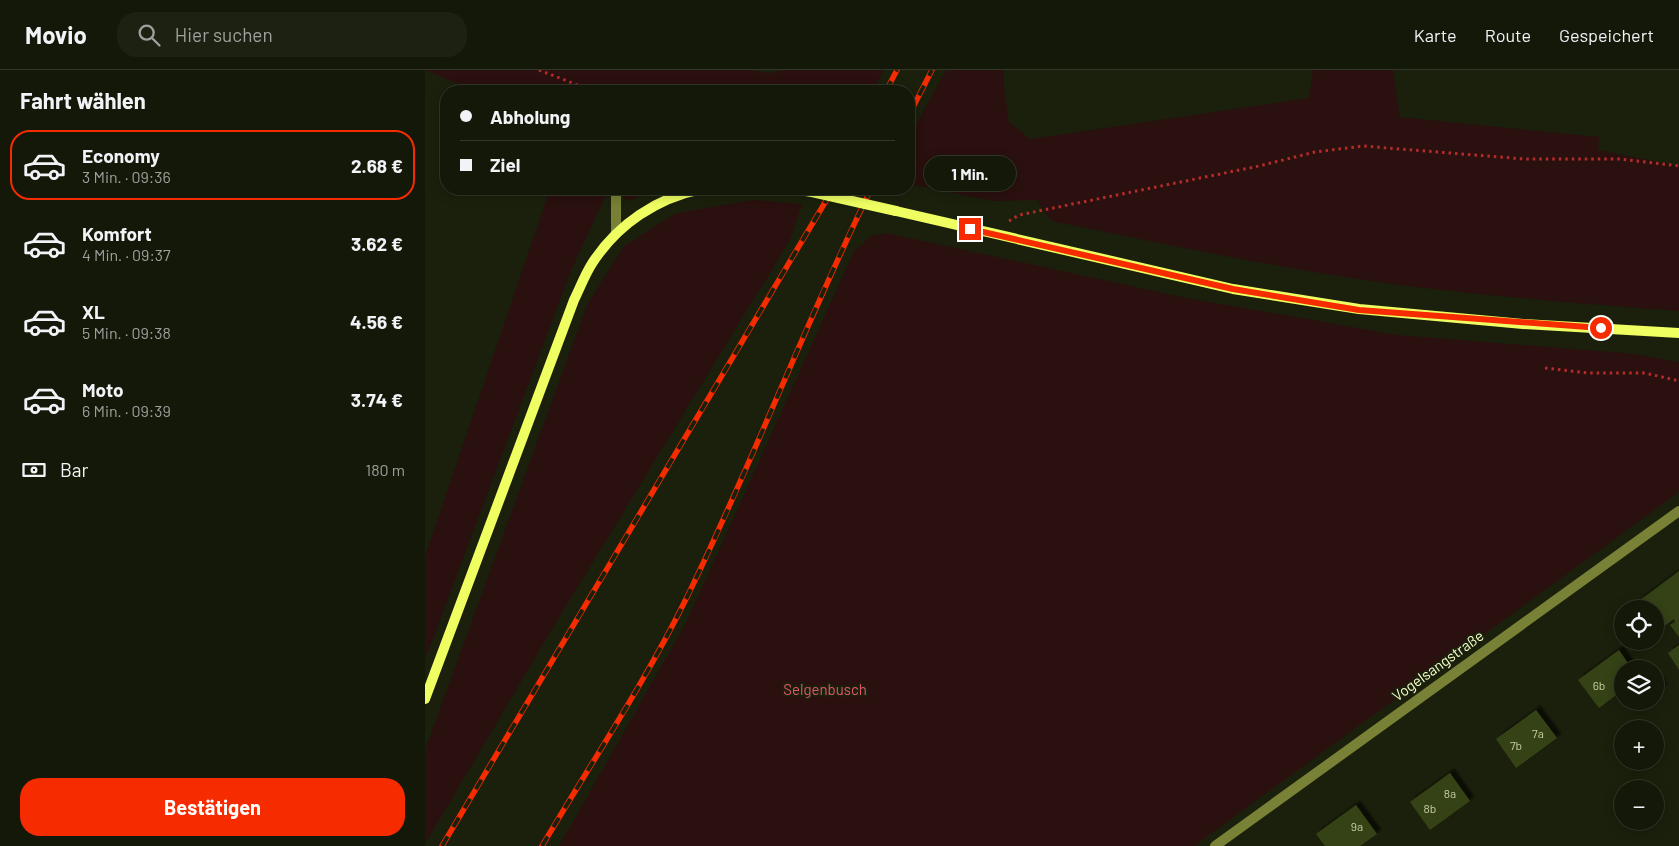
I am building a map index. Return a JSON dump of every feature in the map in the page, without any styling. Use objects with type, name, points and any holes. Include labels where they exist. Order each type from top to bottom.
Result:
[{"type":"main road","points":[[425,699],[574,300],[593,263],[616,233],[648,208],[677,195]]},
{"type":"main road","points":[[825,195],[1233,289],[1359,310],[1523,324],[1679,333]]},
{"type":"street","points":[[616,195],[616,233]]},
{"type":"street","name":"Vogelsangstraße","points":[[1215,846],[1679,511]]},
{"type":"path","points":[[539,70],[578,85]]},
{"type":"path","points":[[988,234],[1019,215],[1259,166],[1315,152],[1363,146],[1524,159],[1619,159],[1679,166]]},
{"type":"path","points":[[1545,368],[1588,372],[1645,373],[1679,381]]},
{"type":"green space","points":[[425,70],[747,70],[768,73],[787,70],[884,70],[876,85],[460,85]]},
{"type":"green space","points":[[946,70],[1004,70],[1004,86],[1009,122],[1030,139],[1309,98],[1313,70],[1393,70],[1400,117],[1599,137],[1598,150],[1679,166],[1679,311],[1561,302],[1363,280],[1285,267],[1051,221],[1037,200],[993,201],[915,185],[915,126]]},
{"type":"green space","points":[[548,195],[606,195],[572,268],[425,660],[425,556]]},
{"type":"green space","points":[[621,195],[640,195],[629,201]]},
{"type":"green space","points":[[754,200],[802,204],[790,240],[558,619],[425,844],[425,750],[587,305],[624,246],[676,213]]},
{"type":"green space","name":"Selgenbusch","points":[[886,233],[1182,297],[1397,335],[1636,354],[1679,362],[1679,492],[1194,846],[559,846],[686,623],[854,251],[871,236]]},
{"type":"building","points":[[1679,571],[1679,637],[1670,625],[1675,622],[1674,619],[1664,626],[1664,600],[1640,600]]},
{"type":"building","points":[[1679,645],[1679,670],[1668,653]]},
{"type":"building","points":[[1619,650],[1626,660],[1614,660],[1614,697],[1599,708],[1578,680]]},
{"type":"building","points":[[1536,710],[1557,738],[1516,768],[1496,739]]},
{"type":"building","points":[[1450,773],[1470,801],[1430,830],[1410,802]]},
{"type":"building","points":[[1356,805],[1377,834],[1360,846],[1325,846],[1316,834]]},
{"type":"railway","points":[[889,85],[897,70]]},
{"type":"railway","points":[[915,103],[932,70]]},
{"type":"railway","points":[[442,846],[829,195]]},
{"type":"railway","points":[[542,846],[672,627],[712,545],[824,290],[868,195]]},
{"type":"route","points":[[970,229],[1233,289],[1359,310],[1523,324],[1601,328]]}]
